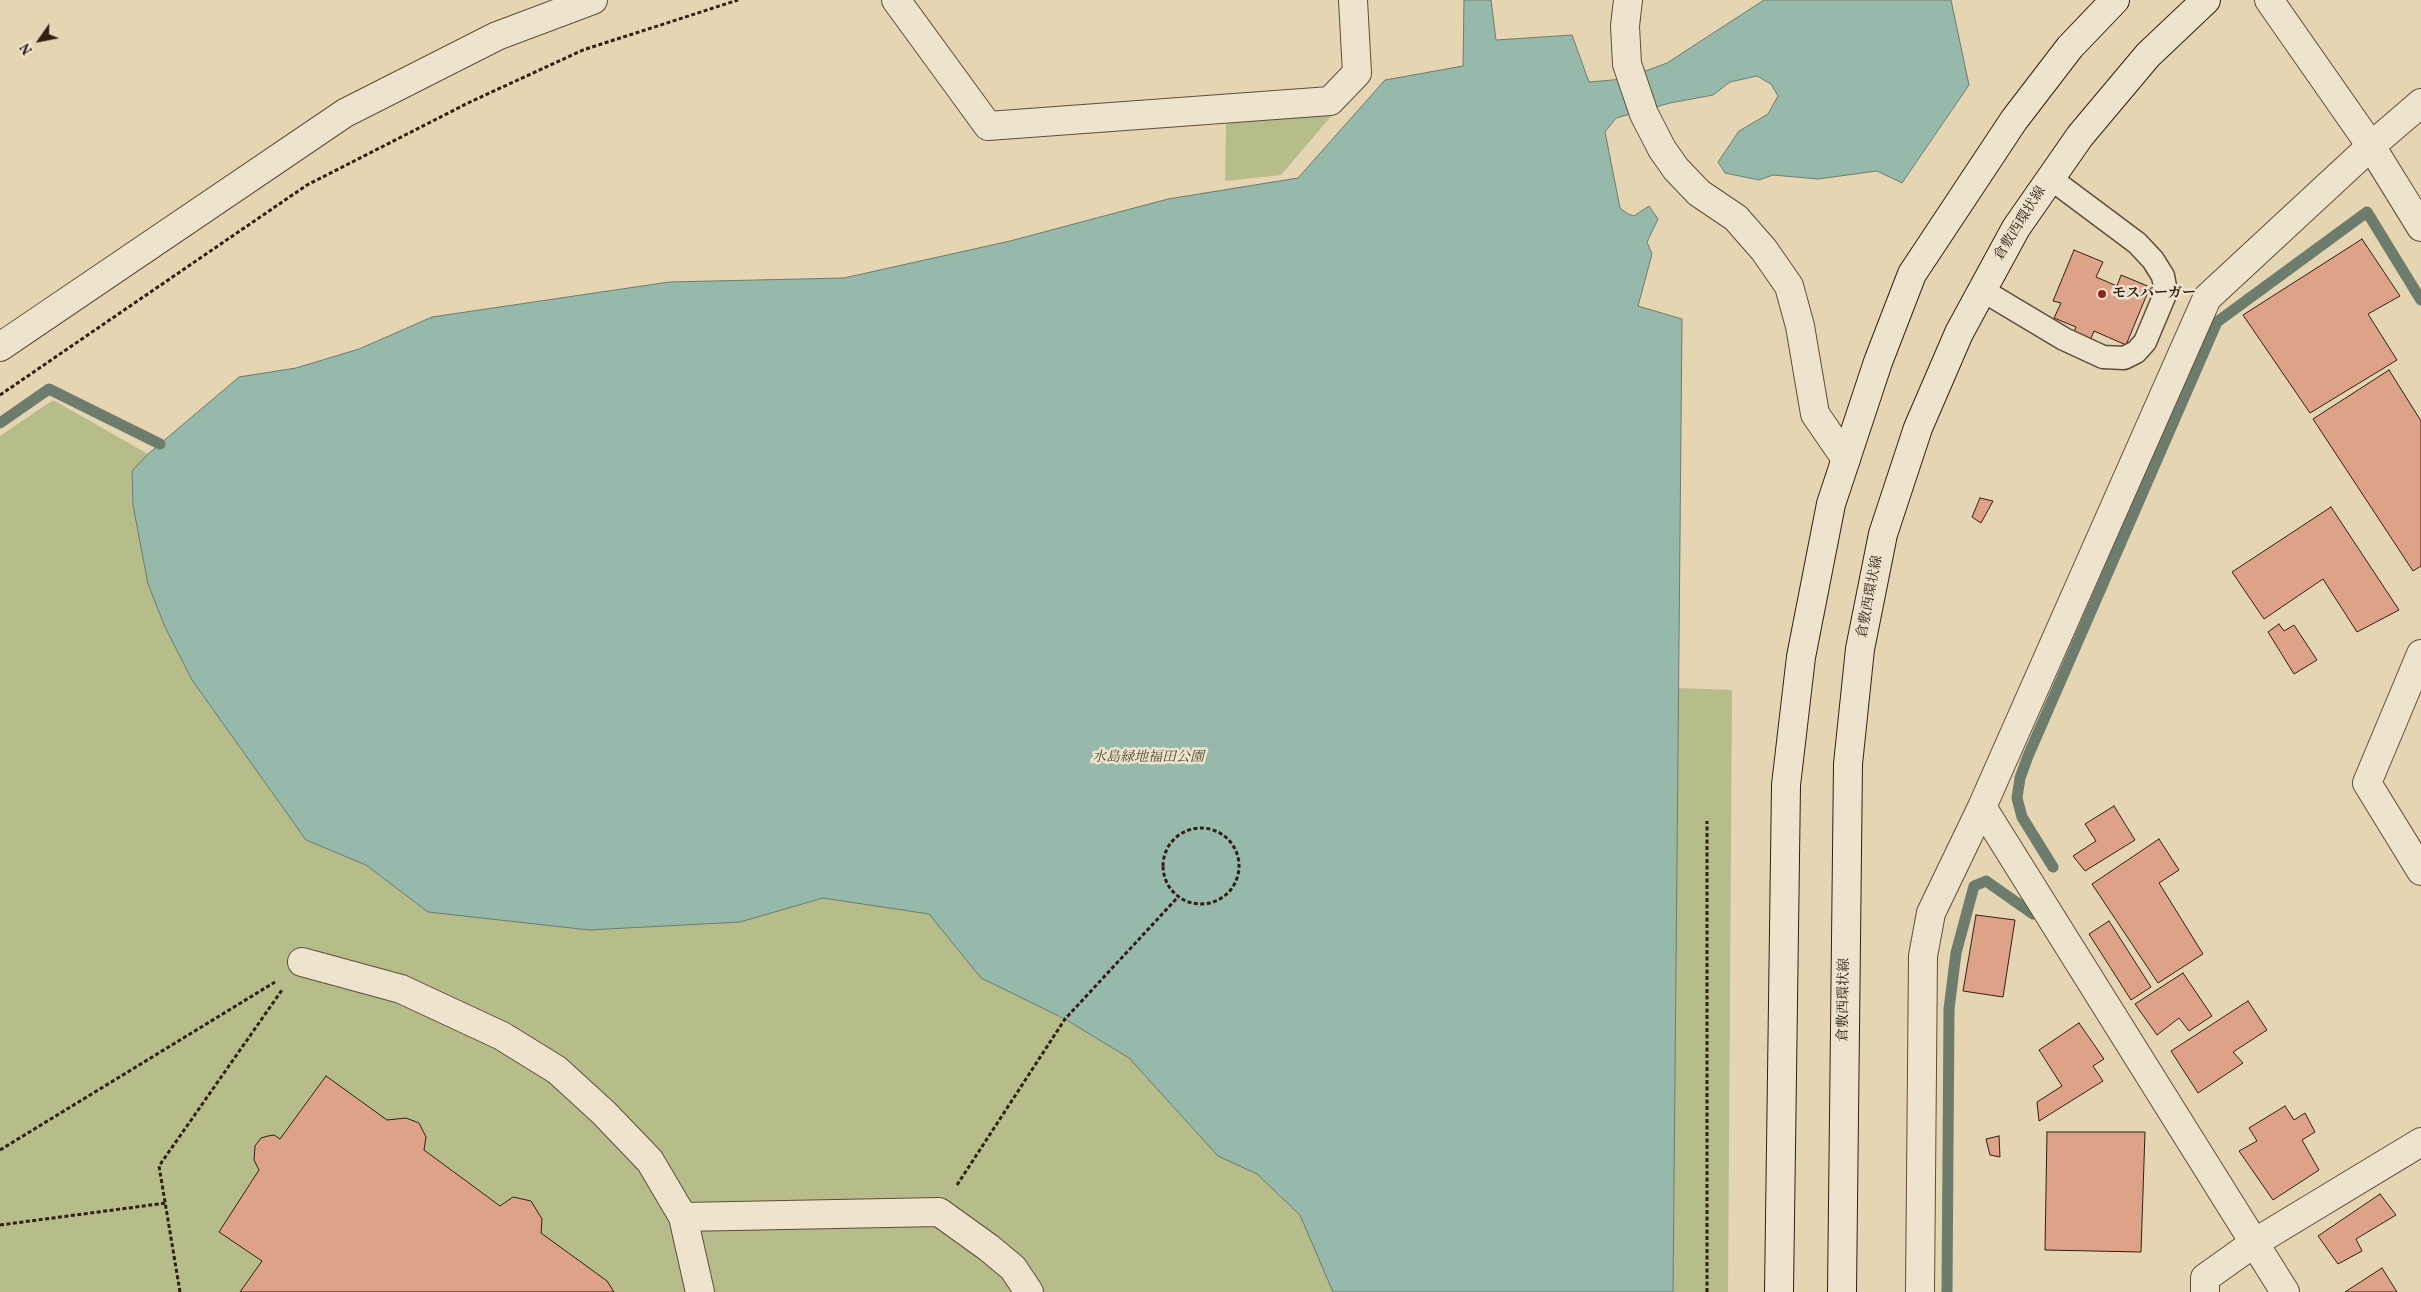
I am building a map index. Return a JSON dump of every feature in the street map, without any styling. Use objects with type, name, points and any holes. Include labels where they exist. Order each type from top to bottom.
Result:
[{"type":"street","points":[[0,347],[345,113],[497,36],[593,0]]},
{"type":"street","points":[[896,0],[988,126],[1330,101],[1357,73],[1353,0]]},
{"type":"street","points":[[1628,0],[1625,26],[1626,64],[1644,114],[1662,149],[1676,169],[1699,193],[1736,218],[1764,250],[1789,286],[1800,326],[1815,414],[1846,459]]},
{"type":"street","points":[[1779,1292],[1786,786],[1800,657],[1832,504],[1878,362],[1912,274],[2014,120],[2070,47],[2115,0]]},
{"type":"street","name":"倉敷西環状線","points":[[1842,1292],[1848,764],[1860,649],[1884,534],[1918,428],[1959,333],[2016,228],[2080,136],[2148,55],[2206,0]]},
{"type":"street","points":[[2269,0],[2371,146],[2421,227]]},
{"type":"street","points":[[1920,1292],[1923,956],[1931,913],[1982,807],[2207,298],[2371,146],[2421,103]]},
{"type":"street","points":[[2421,654],[2366,783],[2421,871]]},
{"type":"street","points":[[1982,807],[2285,1292]]},
{"type":"street","points":[[305,962],[402,989],[502,1036],[557,1070],[604,1113],[650,1161],[683,1217],[700,1292]]},
{"type":"street","points":[[2205,1292],[2205,1278],[2254,1243],[2421,1142]]},
{"type":"street","points":[[683,1217],[939,1212],[1013,1268],[1029,1292]]},
{"type":"lane","points":[[1982,290],[2064,339],[2103,357],[2124,358],[2136,352],[2144,342],[2166,292],[2163,276],[2153,260],[2137,243],[2050,178]]},
{"type":"path","points":[[0,395],[307,185],[470,102],[583,50],[738,0]]},
{"type":"path","points":[[1707,1292],[1708,821]]},
{"type":"path","points":[[1196,828],[1208,828],[1221,833],[1237,852],[1239,864],[1238,877],[1232,888],[1224,897],[1207,904],[1189,903],[1178,897],[1169,887],[1164,876],[1162,863],[1166,850],[1173,839],[1184,832],[1196,828]]},
{"type":"path","points":[[939,1212],[1065,1019],[1178,897]]},
{"type":"path","points":[[0,1150],[305,962]]},
{"type":"path","points":[[180,1292],[159,1166],[305,962]]},
{"type":"path","points":[[0,1225],[166,1203]]},
{"type":"green space","name":"水島緑地福田公園","points":[[1572,35],[1605,131],[1620,208],[1634,216],[1649,206],[1658,219],[1647,242],[1652,254],[1638,306],[1682,319],[1678,688],[1732,690],[1728,1292],[0,1292],[0,436],[53,400],[148,454],[239,377],[296,368],[359,349],[432,317],[669,282],[844,278],[1010,241],[1168,199],[1298,178],[1385,80],[1463,66]]},
{"type":"green space","points":[[1334,113],[1281,175],[1225,181],[1226,123]]},
{"type":"shaded area","name":"水島緑地福田公園","points":[[1464,0],[1491,0],[1496,40],[1572,35],[1589,82],[1624,79],[1667,63],[1764,0],[1951,0],[1969,85],[1902,183],[1877,171],[1818,179],[1773,175],[1759,180],[1725,173],[1718,162],[1739,131],[1768,114],[1778,96],[1771,84],[1757,76],[1730,82],[1713,95],[1670,103],[1616,118],[1605,132],[1620,208],[1634,216],[1649,206],[1658,219],[1647,242],[1652,254],[1638,306],[1682,319],[1673,1292],[1333,1292],[1300,1215],[1257,1174],[1218,1156],[1129,1058],[1065,1019],[981,978],[929,914],[823,898],[740,922],[589,930],[428,912],[366,865],[306,840],[192,680],[165,627],[148,584],[133,505],[132,471],[148,454],[239,377],[296,368],[359,349],[432,317],[669,282],[844,278],[1010,241],[1168,199],[1298,178],[1385,80],[1463,66]]},
{"type":"building","points":[[2362,239],[2400,296],[2368,314],[2397,360],[2310,413],[2243,315]]},
{"type":"building","name":"モスバーガー","points":[[2074,250],[2103,262],[2096,277],[2117,286],[2121,275],[2150,287],[2126,345],[2094,331],[2087,348],[2070,341],[2076,327],[2054,318],[2061,303],[2053,301]]},
{"type":"building","points":[[2389,370],[2421,421],[2421,566],[2413,571],[2313,419]]},
{"type":"building","points":[[1980,498],[1993,501],[1981,523],[1972,517]]},
{"type":"building","points":[[2331,507],[2399,610],[2357,632],[2323,579],[2264,619],[2232,572]]},
{"type":"building","points":[[2279,624],[2284,631],[2294,625],[2317,660],[2294,674],[2268,632]]},
{"type":"building","points":[[2114,806],[2135,840],[2085,871],[2073,856],[2096,841],[2085,824]]},
{"type":"building","points":[[2159,839],[2179,870],[2159,883],[2203,954],[2158,983],[2092,884]]},
{"type":"building","points":[[1976,915],[2015,920],[2003,997],[1963,991]]},
{"type":"building","points":[[2109,921],[2151,987],[2131,1000],[2089,934]]},
{"type":"building","points":[[2183,973],[2212,1016],[2189,1031],[2179,1018],[2157,1035],[2135,1004]]},
{"type":"building","points":[[2248,1001],[2267,1030],[2233,1052],[2243,1063],[2198,1093],[2171,1051]]},
{"type":"building","points":[[2079,1023],[2104,1059],[2093,1066],[2103,1081],[2039,1121],[2037,1102],[2062,1086],[2039,1050]]},
{"type":"building","points":[[326,1076],[387,1120],[406,1118],[419,1123],[426,1137],[424,1150],[500,1206],[513,1197],[531,1201],[542,1219],[541,1233],[607,1281],[614,1292],[240,1292],[262,1261],[219,1232],[259,1170],[254,1160],[255,1146],[261,1138],[268,1136],[274,1135],[280,1139]]},
{"type":"building","points":[[2285,1106],[2294,1120],[2305,1113],[2315,1132],[2302,1140],[2319,1170],[2273,1200],[2239,1151],[2257,1141],[2249,1128]]},
{"type":"building","points":[[2047,1132],[2145,1132],[2141,1252],[2045,1250]]},
{"type":"building","points":[[1999,1136],[2000,1157],[1990,1155],[1986,1139]]},
{"type":"building","points":[[2380,1194],[2396,1215],[2356,1239],[2362,1251],[2338,1264],[2318,1236]]},
{"type":"building","points":[[2382,1268],[2397,1292],[2345,1292]]},
{"type":"waterway","points":[[2053,867],[2022,817],[2017,798],[2020,778],[2217,322],[2367,212],[2421,300]]},
{"type":"waterway","points":[[0,423],[49,389],[160,444]]},
{"type":"waterway","points":[[1947,1292],[1949,1009],[1956,953],[1974,886],[1986,881],[2033,914]]},
{"type":"place","name":"モスバーガー","points":[[2102,294]]}]
